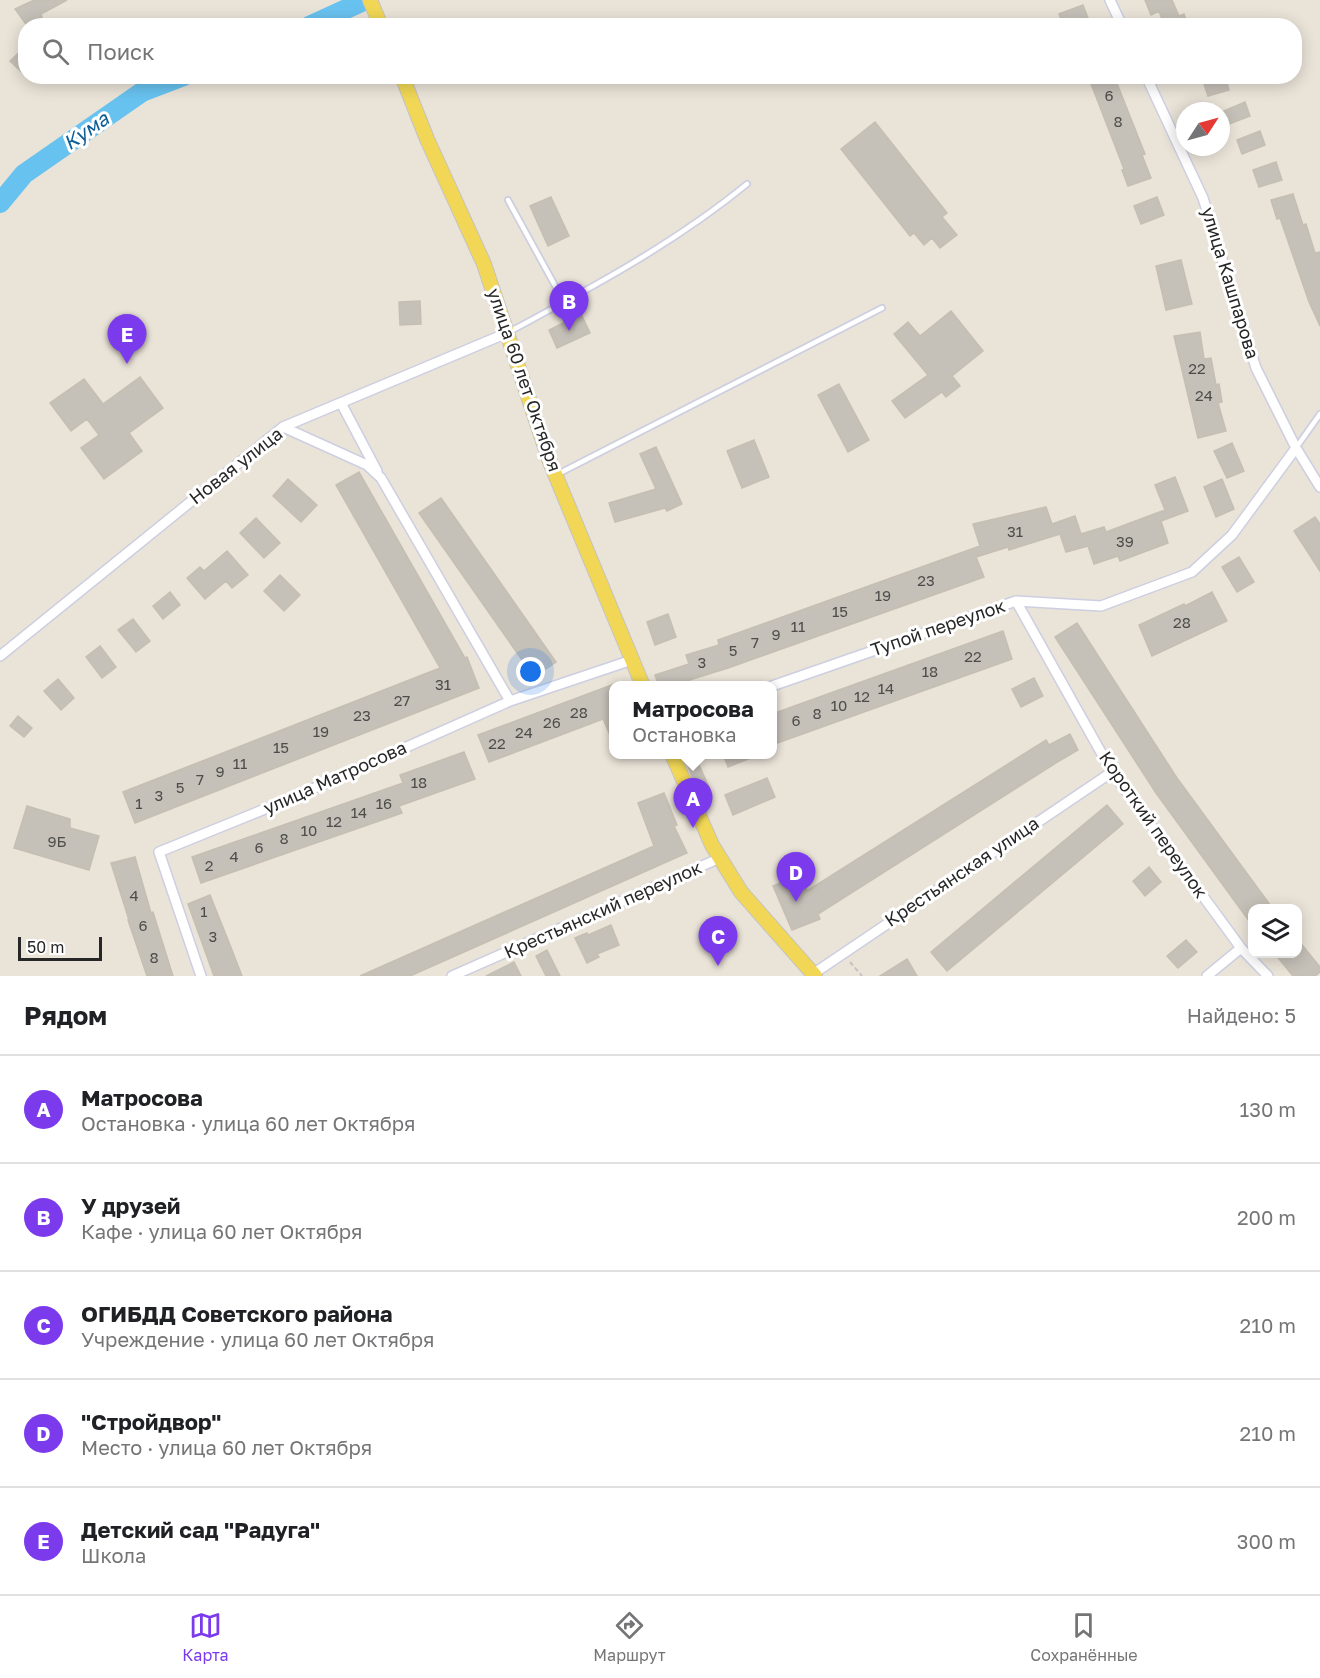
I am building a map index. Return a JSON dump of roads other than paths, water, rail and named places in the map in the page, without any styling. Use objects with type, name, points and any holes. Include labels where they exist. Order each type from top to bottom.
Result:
[{"type":"main road","points":[[370,0],[378,18]]},
{"type":"main road","name":"улица 60 лет Октября","points":[[405,84],[427,139],[484,264],[556,475],[641,681]]},
{"type":"main road","points":[[674,759],[712,845],[741,892],[814,975]]},
{"type":"street","points":[[1110,0],[1118,18]]},
{"type":"street","name":"улица Кашпарова","points":[[1150,84],[1203,198],[1256,368],[1296,448],[1320,487]]},
{"type":"street","name":"Новая улица","points":[[0,656],[283,427],[507,333]]},
{"type":"street","points":[[341,403],[381,478],[510,701]]},
{"type":"street","points":[[283,427],[367,465],[381,478]]},
{"type":"street","name":"Тупой переулок","points":[[777,684],[1016,601],[1101,606],[1192,572],[1232,534],[1296,448]]},
{"type":"street","name":"Короткий переулок","points":[[1016,601],[1112,772],[1241,948],[1268,976]]},
{"type":"street","name":"улица Матросова","points":[[201,976],[159,852],[292,798],[510,701],[632,660]]},
{"type":"street","name":"Крестьянская улица","points":[[814,975],[843,952],[1112,772]]},
{"type":"street","name":"Крестьянский переулок","points":[[452,976],[720,858]]},
{"type":"street","points":[[1207,976],[1241,948]]},
{"type":"lane","points":[[507,333],[592,288],[712,213],[747,184]]},
{"type":"lane","points":[[508,200],[564,302]]},
{"type":"lane","points":[[556,475],[882,308]]},
{"type":"lane","points":[[1296,448],[1320,414]]},
{"type":"waterway","name":"Кума","points":[[327,18],[366,0]]},
{"type":"waterway","name":"Кума","points":[[0,203],[24,174],[142,92],[163,84]]},
{"type":"place","name":"У друзей","points":[[569,331]]},
{"type":"place","name":"Детский сад \"Радуга\"","points":[[127,364]]},
{"type":"place","name":"Матросова","points":[[693,828]]},
{"type":"place","name":"\"Стройдвор\"","points":[[796,902]]},
{"type":"place","name":"ОГИБДД Советского района","points":[[718,966]]}]
